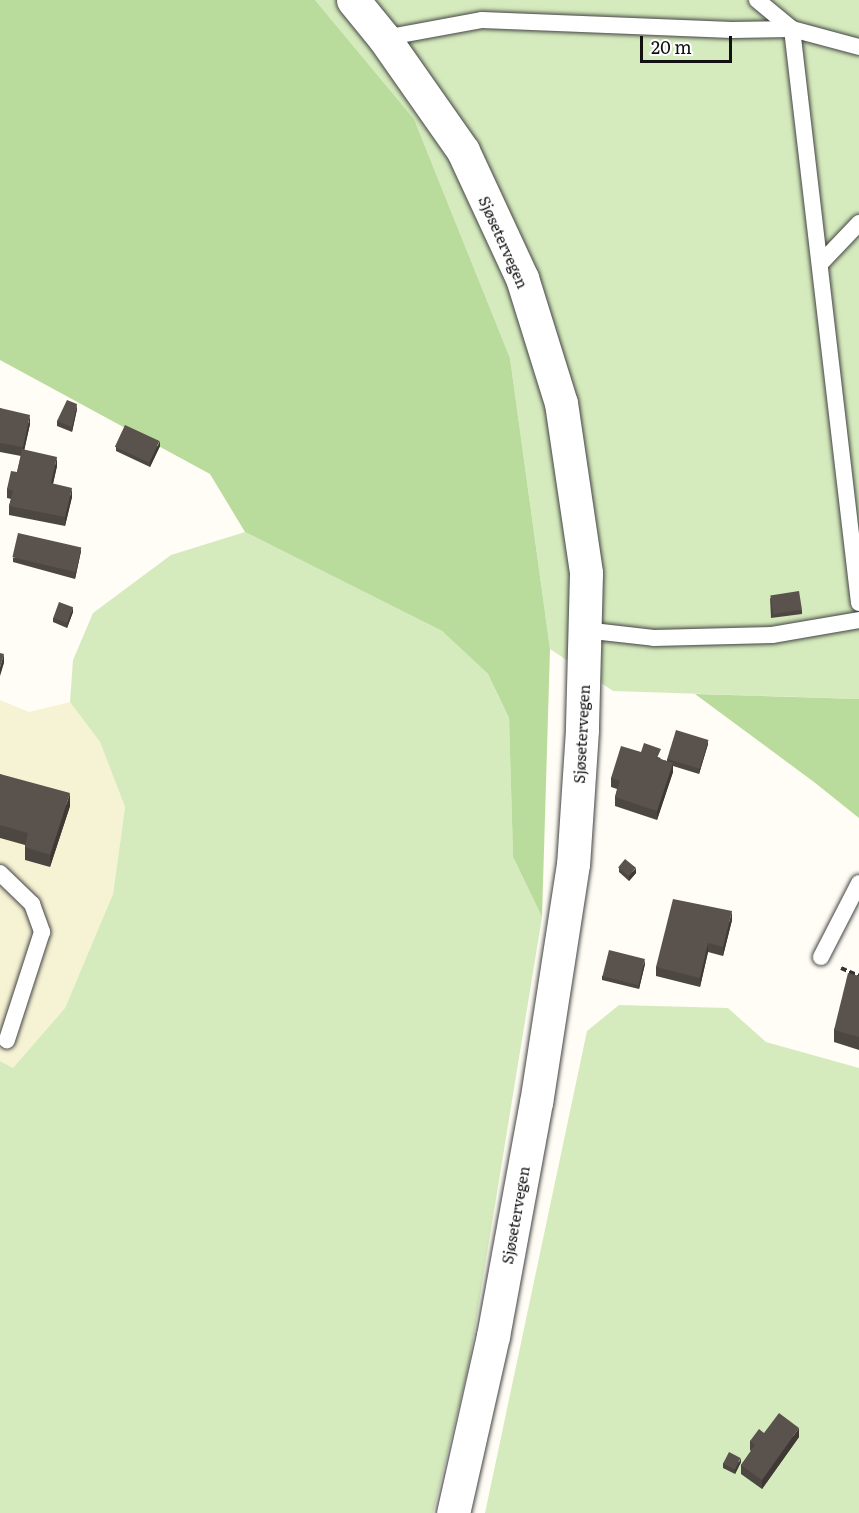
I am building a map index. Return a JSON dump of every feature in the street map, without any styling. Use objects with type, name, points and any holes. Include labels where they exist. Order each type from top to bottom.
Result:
[{"type":"street","name":"Sjøsetervegen","points":[[352,0],[384,38],[463,151],[522,278],[561,403],[586,573],[573,864],[496,1324],[453,1513]]},
{"type":"lane","points":[[757,0],[792,29],[859,603]]},
{"type":"lane","points":[[384,38],[482,20],[732,30],[792,29],[859,47]]},
{"type":"lane","points":[[820,264],[859,223]]},
{"type":"lane","points":[[584,630],[654,638],[772,635],[859,620]]},
{"type":"lane","points":[[0,873],[32,904],[42,932],[7,1040]]},
{"type":"lane","points":[[821,957],[859,884]]},
{"type":"shaded area","points":[[0,700],[29,712],[70,702],[100,742],[125,807],[113,894],[65,1008],[13,1068],[0,1061]]},
{"type":"green space","points":[[0,0],[315,0],[414,119],[510,358],[550,649],[542,917],[513,857],[509,718],[488,674],[442,631],[245,532],[210,474],[0,360]]},
{"type":"green space","points":[[315,0],[859,0],[859,699],[613,691],[550,649],[510,358],[414,119]]},
{"type":"green space","points":[[245,532],[442,631],[488,674],[509,718],[513,857],[542,917],[469,1364],[433,1513],[0,1513],[0,1061],[13,1068],[65,1008],[113,894],[125,807],[100,742],[70,702],[73,660],[93,613],[171,555]]},
{"type":"green space","points":[[695,694],[859,699],[859,818],[814,782]]},
{"type":"green space","points":[[619,1005],[728,1008],[766,1042],[859,1068],[859,1513],[485,1513],[587,1031]]},
{"type":"building","points":[[67,400],[77,404],[72,427],[57,421]]},
{"type":"building","points":[[0,408],[30,415],[23,447],[0,443]]},
{"type":"building","points":[[125,425],[159,441],[149,463],[115,447]]},
{"type":"building","points":[[22,449],[57,457],[51,483],[72,488],[65,517],[9,506],[13,491],[7,489],[11,471],[17,472]]},
{"type":"building","points":[[18,533],[81,548],[76,572],[12,557]]},
{"type":"building","points":[[799,591],[802,610],[773,614],[770,596]]},
{"type":"building","points":[[59,602],[73,607],[67,623],[53,618]]},
{"type":"building","points":[[0,653],[4,654],[0,667]]},
{"type":"building","points":[[676,730],[709,740],[700,769],[667,759]]},
{"type":"building","points":[[644,743],[661,749],[657,758],[673,763],[657,811],[615,797],[620,781],[611,778],[621,746],[641,752]]},
{"type":"building","points":[[0,774],[70,793],[50,855],[25,847],[28,833],[0,825]]},
{"type":"building","points":[[625,859],[636,868],[629,876],[618,868]]},
{"type":"building","points":[[673,899],[732,911],[723,947],[708,943],[700,978],[656,967]]},
{"type":"building","points":[[609,950],[645,959],[638,985],[602,976]]},
{"type":"building","points":[[848,973],[859,976],[859,1037],[834,1030]]},
{"type":"building","points":[[779,1413],[799,1428],[762,1480],[741,1465],[755,1445],[750,1441],[759,1429],[764,1433]]},
{"type":"building","points":[[729,1452],[741,1458],[735,1469],[723,1464]]}]
